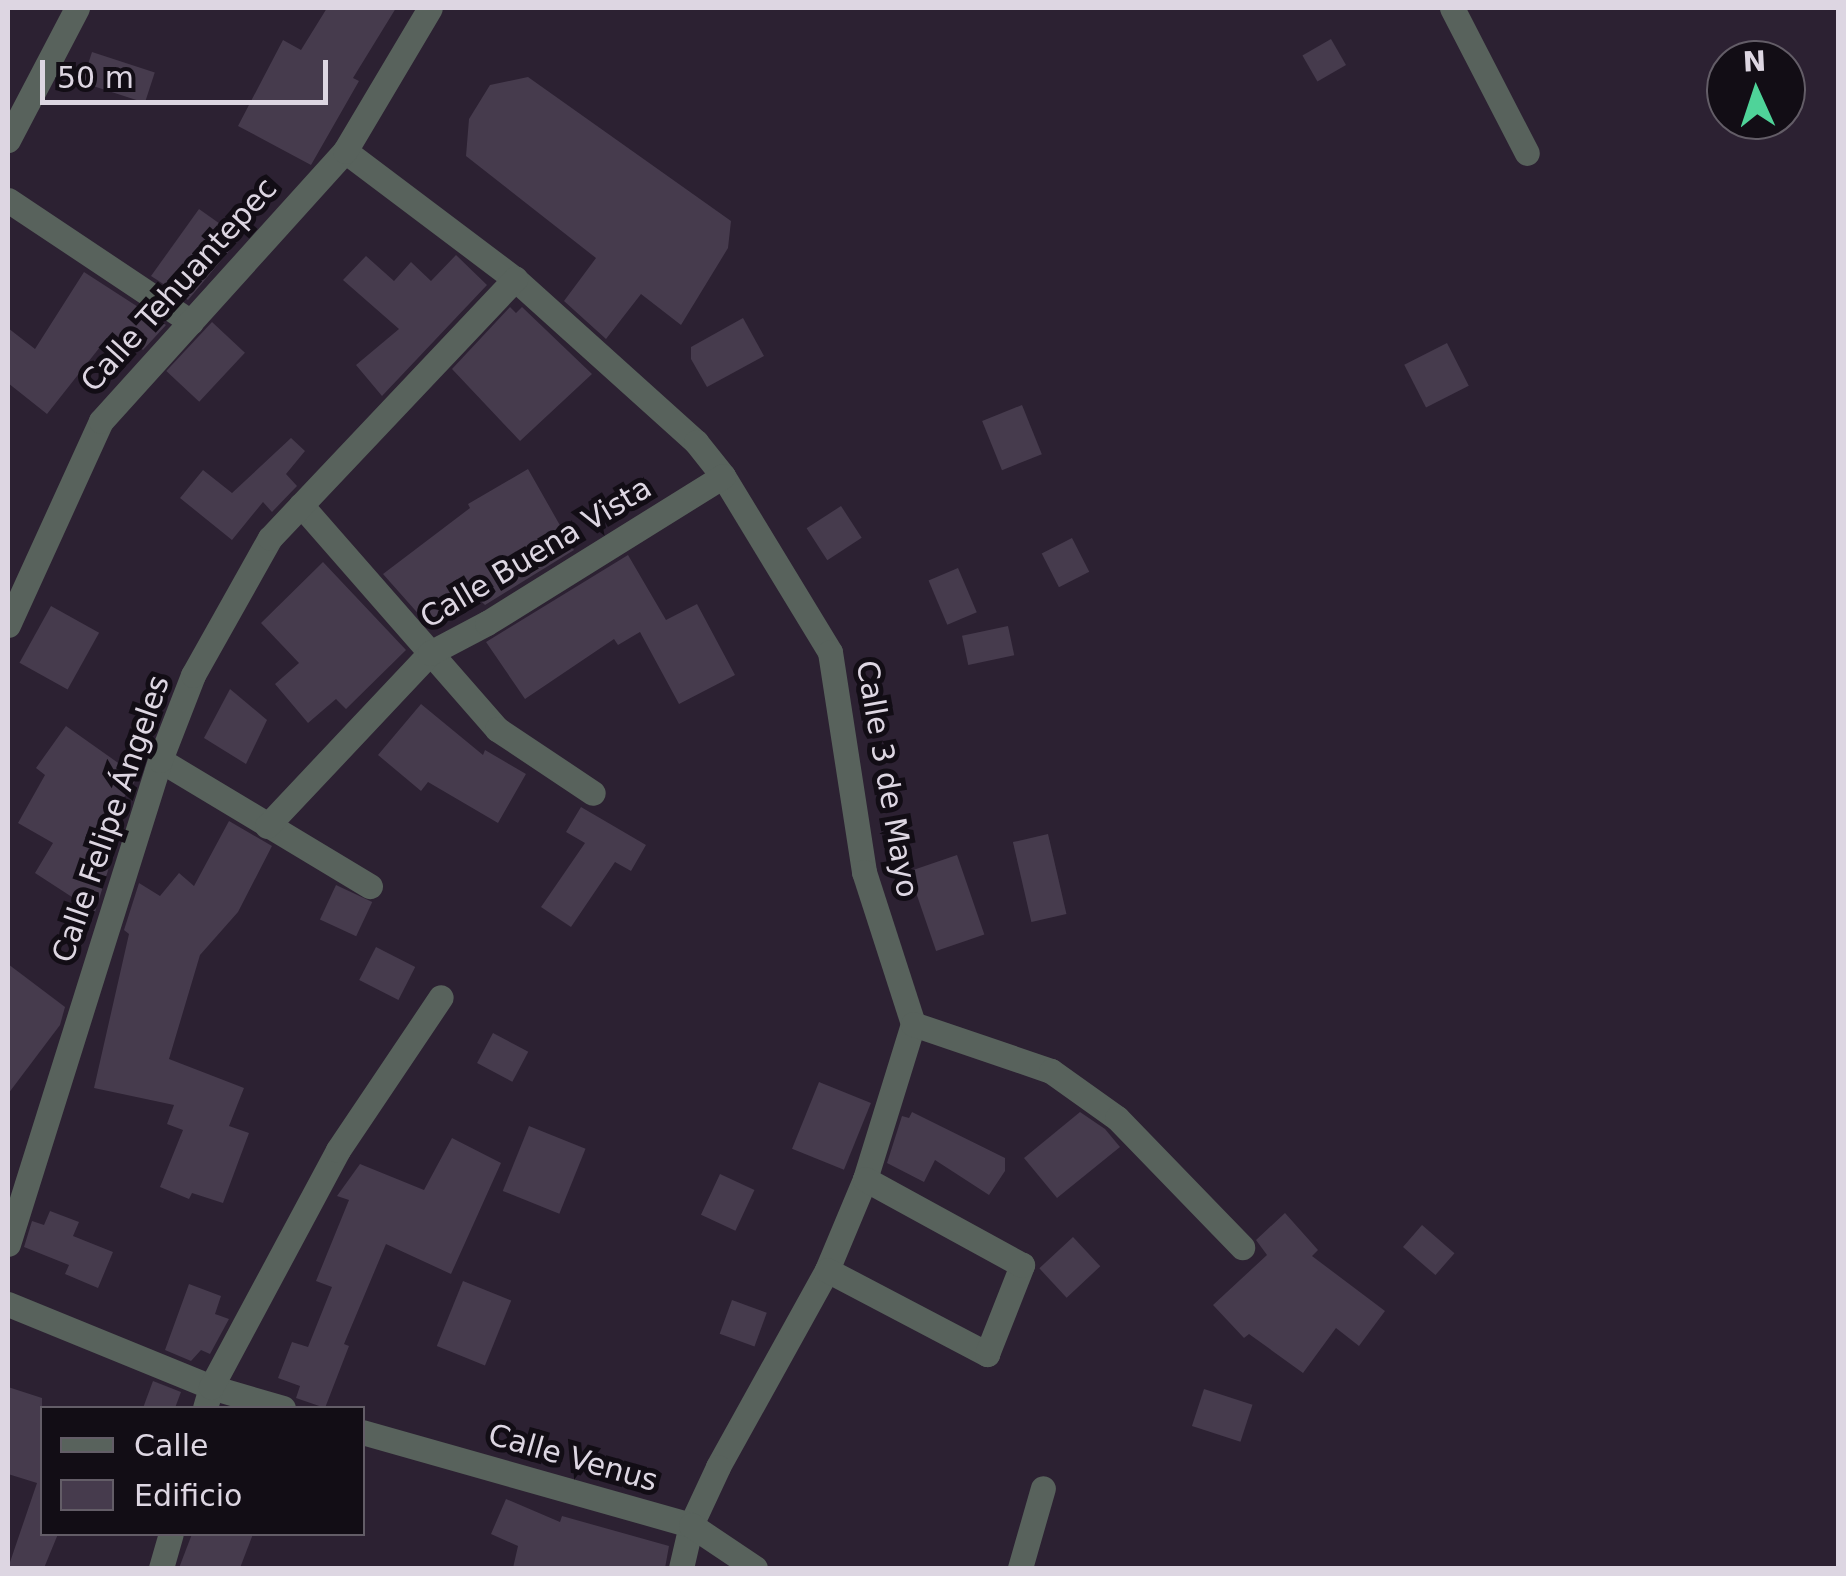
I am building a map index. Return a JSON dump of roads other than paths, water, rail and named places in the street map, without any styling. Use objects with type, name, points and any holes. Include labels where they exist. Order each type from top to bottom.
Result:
[{"type":"street","points":[[8,140],[78,8]]},
{"type":"street","points":[[1452,8],[1527,153]]},
{"type":"street","name":"Calle Tehuantepec","points":[[8,625],[100,420],[345,150],[421,11]]},
{"type":"street","name":"Calle 3 de Mayo","points":[[345,150],[515,278],[696,442],[723,476],[830,652],[864,872],[913,1024]]},
{"type":"street","points":[[8,200],[190,322]]},
{"type":"street","name":"Calle Felipe Ángeles","points":[[8,1244],[160,760],[193,675],[270,538],[515,278]]},
{"type":"street","name":"Calle Buena Vista","points":[[268,826],[430,654],[723,476]]},
{"type":"street","points":[[301,506],[496,730],[593,793]]},
{"type":"street","points":[[160,760],[370,886]]},
{"type":"street","points":[[208,1398],[338,1150],[441,996]]},
{"type":"street","points":[[682,1568],[691,1525],[718,1467],[827,1270],[865,1179],[913,1024],[1051,1071],[1117,1118],[1242,1247]]},
{"type":"street","points":[[827,1270],[987,1354],[1022,1265],[865,1179]]},
{"type":"street","points":[[8,1304],[208,1398],[268,1406]]},
{"type":"street","name":"Calle Venus","points":[[365,1433],[691,1525],[755,1568]]},
{"type":"street","points":[[1020,1568],[1043,1488]]},
{"type":"street","points":[[161,1568],[169,1536]]}]
